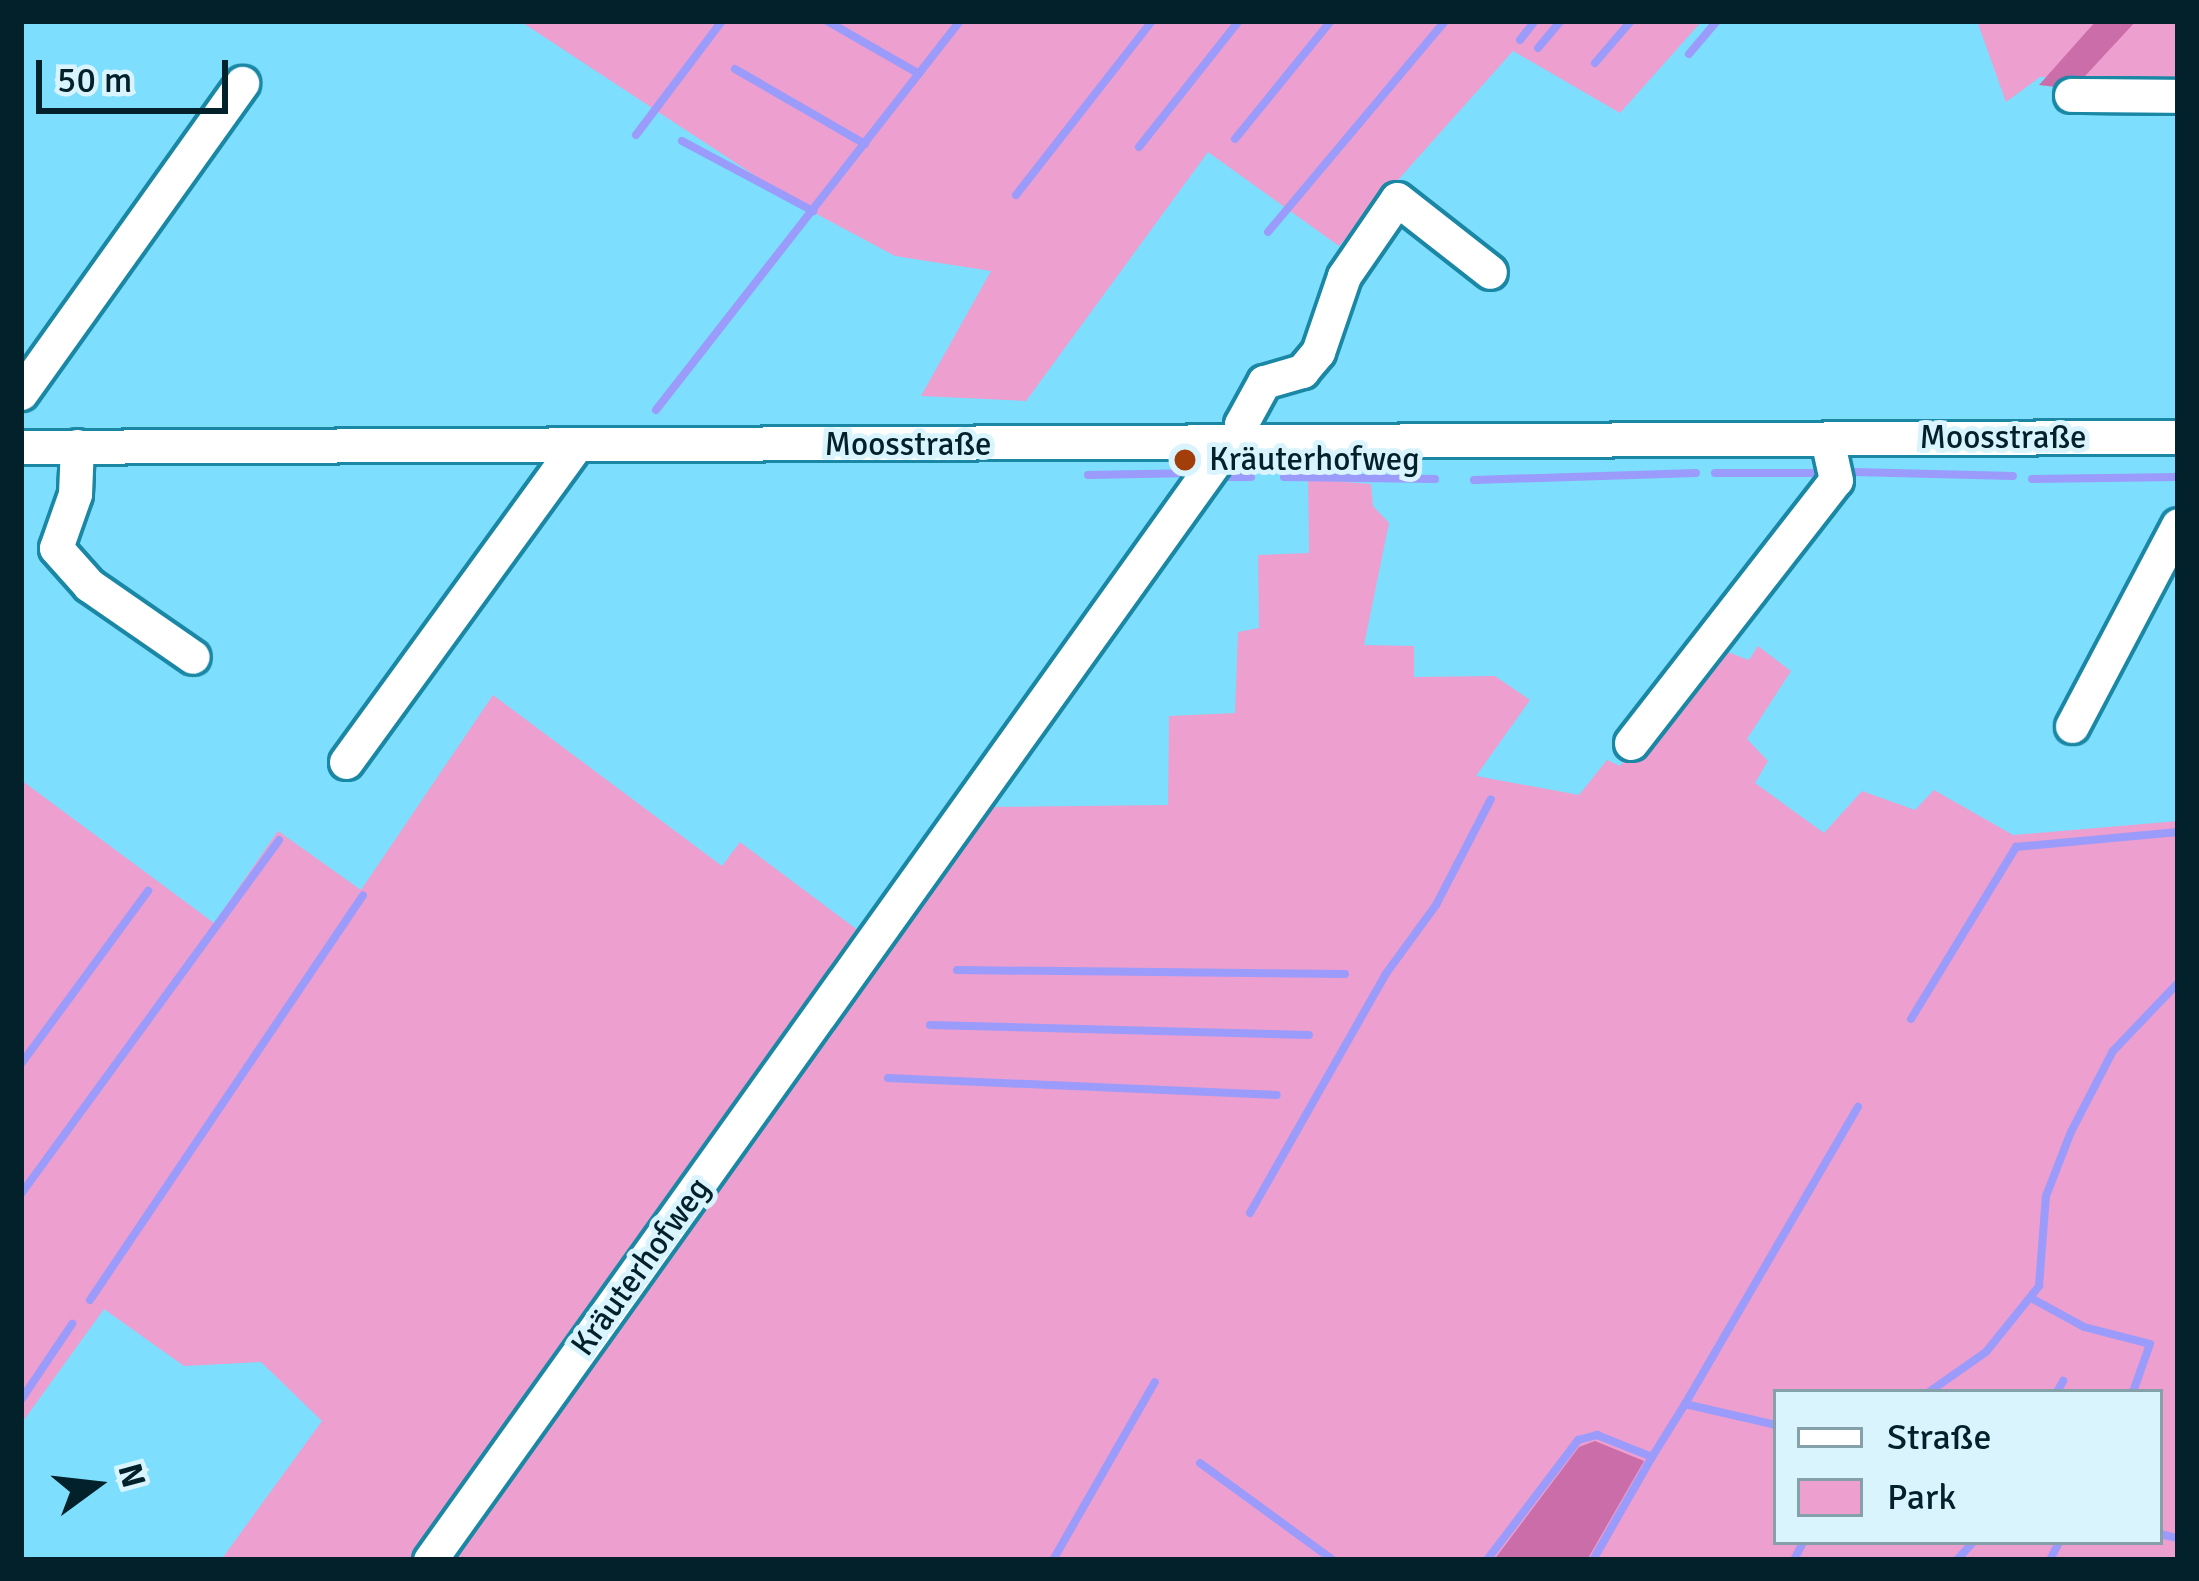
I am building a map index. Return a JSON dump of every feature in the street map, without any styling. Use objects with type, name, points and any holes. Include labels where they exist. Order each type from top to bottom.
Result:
[{"type":"street","points":[[21,392],[242,83]]},
{"type":"street","points":[[2071,95],[2178,96]]},
{"type":"street","points":[[1234,445],[1264,382],[1303,370],[1318,352],[1344,276],[1397,199],[1490,272]]},
{"type":"street","name":"Moosstraße","points":[[21,446],[1234,445],[2178,436]]},
{"type":"street","points":[[1631,743],[1836,480],[1827,439]]},
{"type":"street","name":"Kräuterhofweg","points":[[430,1560],[1234,445]]},
{"type":"street","points":[[77,446],[75,494],[56,548],[89,584],[193,657]]},
{"type":"street","points":[[346,762],[576,446]]},
{"type":"street","points":[[2072,726],[2178,525]]},
{"type":"green space","points":[[520,21],[1702,21],[1620,113],[1513,51],[1339,246],[1208,152],[1026,401],[921,396],[991,271],[895,256],[798,204]]},
{"type":"green space","points":[[1977,21],[2178,21],[2178,80],[2040,77],[2006,102]]},
{"type":"green space","points":[[1308,479],[1371,484],[1373,506],[1389,523],[1364,645],[1414,646],[1414,677],[1495,676],[1530,700],[1476,776],[1579,795],[1607,760],[1620,766],[1719,649],[1749,660],[1758,646],[1791,671],[1747,739],[1768,761],[1755,783],[1824,833],[1862,791],[1915,810],[1934,790],[2013,835],[2178,821],[2178,1560],[221,1560],[322,1421],[261,1362],[184,1366],[104,1309],[21,1424],[21,780],[214,923],[278,831],[361,890],[493,695],[722,866],[740,842],[883,949],[986,807],[1168,805],[1169,716],[1235,713],[1238,632],[1259,628],[1258,555],[1309,553]]},
{"type":"shaded area","points":[[2096,21],[2136,21],[2073,89],[2039,85]]},
{"type":"shaded area","points":[[1595,1441],[1644,1461],[1587,1560],[1494,1560],[1579,1447]]},
{"type":"waterway","points":[[636,135],[722,21]]},
{"type":"waterway","points":[[827,21],[919,74]]},
{"type":"waterway","points":[[656,410],[960,21]]},
{"type":"waterway","points":[[1016,195],[1152,21]]},
{"type":"waterway","points":[[1139,147],[1239,21]]},
{"type":"waterway","points":[[1235,139],[1331,21]]},
{"type":"waterway","points":[[1268,232],[1445,21]]},
{"type":"waterway","points":[[1520,40],[1535,21]]},
{"type":"waterway","points":[[1538,48],[1561,21]]},
{"type":"waterway","points":[[1595,63],[1631,21]]},
{"type":"waterway","points":[[1689,54],[1717,21]]},
{"type":"waterway","points":[[735,69],[865,144]]},
{"type":"waterway","points":[[682,141],[813,211]]},
{"type":"waterway","points":[[1854,472],[2013,476]]},
{"type":"waterway","points":[[1088,475],[1195,473]]},
{"type":"waterway","points":[[1474,480],[1696,473]]},
{"type":"waterway","points":[[1715,473],[1827,473]]},
{"type":"waterway","points":[[1223,477],[1251,477]]},
{"type":"waterway","points":[[1284,477],[1435,479]]},
{"type":"waterway","points":[[2032,479],[2178,477]]},
{"type":"waterway","points":[[1250,1213],[1385,975],[1436,905],[1491,799]]},
{"type":"waterway","points":[[1911,1019],[2016,847],[2178,832]]},
{"type":"waterway","points":[[21,1194],[279,840]]},
{"type":"waterway","points":[[21,1064],[148,891]]},
{"type":"waterway","points":[[90,1300],[363,896]]},
{"type":"waterway","points":[[957,970],[1345,974]]},
{"type":"waterway","points":[[1933,1389],[1986,1352],[2039,1286],[2046,1196],[2071,1132],[2113,1051],[2178,983]]},
{"type":"waterway","points":[[930,1025],[1309,1035]]},
{"type":"waterway","points":[[888,1078],[1277,1095]]},
{"type":"waterway","points":[[1685,1404],[1858,1107]]},
{"type":"waterway","points":[[2031,1298],[2084,1327],[2150,1344],[2134,1389]]},
{"type":"waterway","points":[[21,1400],[72,1324]]},
{"type":"waterway","points":[[2059,1389],[2063,1381]]},
{"type":"waterway","points":[[1053,1560],[1155,1382]]},
{"type":"waterway","points":[[1487,1560],[1578,1440],[1597,1435],[1652,1457],[1685,1404],[1773,1424]]},
{"type":"waterway","points":[[1593,1560],[1652,1457]]},
{"type":"waterway","points":[[1200,1463],[1333,1560]]},
{"type":"waterway","points":[[2163,1535],[2178,1538]]},
{"type":"waterway","points":[[1794,1560],[1802,1545]]},
{"type":"waterway","points":[[1957,1560],[1970,1545]]},
{"type":"waterway","points":[[2050,1560],[2058,1545]]},
{"type":"place","name":"Kräuterhofweg","points":[[1185,460]]}]
